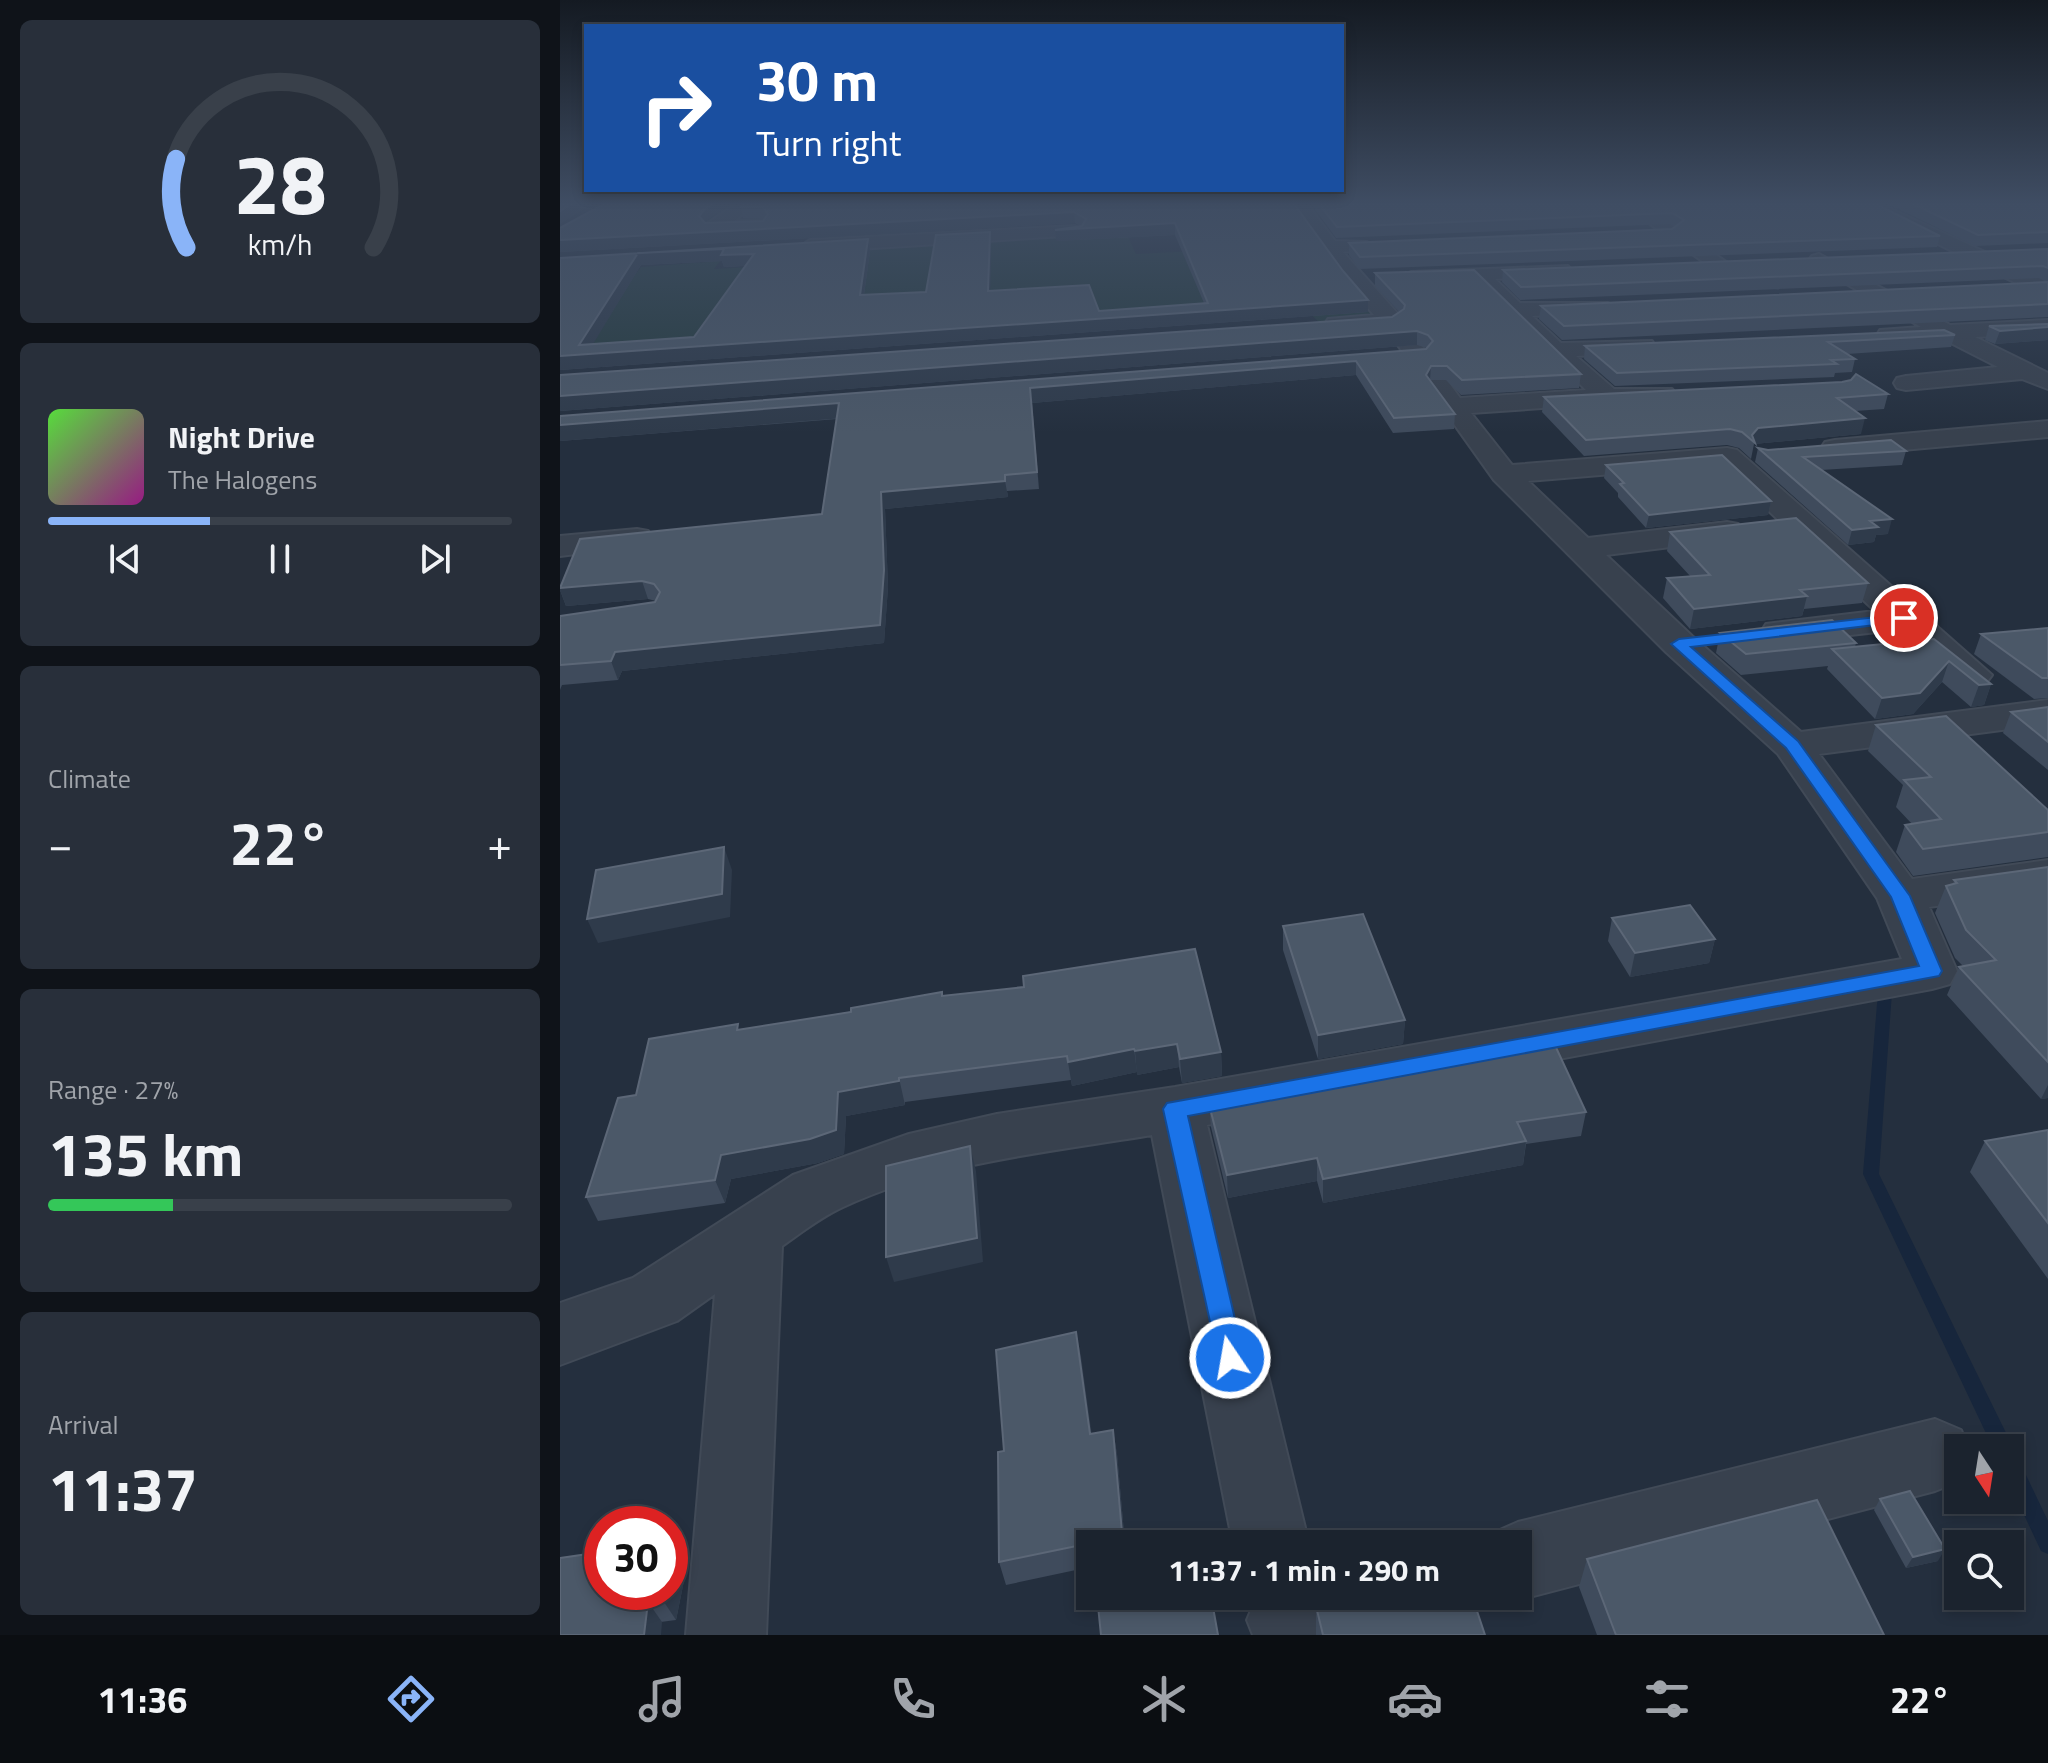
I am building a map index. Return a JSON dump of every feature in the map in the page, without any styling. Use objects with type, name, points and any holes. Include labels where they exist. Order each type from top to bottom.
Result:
[{"type":"street","points":[[560,1334],[654,1300],[751,1233],[822,1189],[893,1163],[983,1141],[1932,971],[1900,896],[1792,745],[1679,644],[1584,548],[1504,474],[1391,320],[1354,280]]},
{"type":"street","points":[[1486,280],[1555,350],[1608,397]]},
{"type":"street","points":[[1852,280],[1955,337],[2036,370],[2048,382]]},
{"type":"street","points":[[1992,289],[2044,287]]},
{"type":"street","points":[[1833,297],[1912,293]]},
{"type":"street","points":[[1514,310],[1626,306]]},
{"type":"street","points":[[1313,326],[1391,320]]},
{"type":"street","points":[[1867,335],[1955,337],[2048,327]]},
{"type":"street","points":[[1555,350],[1664,345]]},
{"type":"street","points":[[1385,357],[1417,355]]},
{"type":"street","points":[[1906,383],[2036,370]]},
{"type":"street","points":[[1453,406],[1693,392]]},
{"type":"street","points":[[1811,449],[2048,429]]},
{"type":"street","points":[[1504,474],[1765,453]]},
{"type":"street","points":[[1727,456],[1926,639],[2036,714]]},
{"type":"street","points":[[1584,548],[1801,523]]},
{"type":"street","points":[[560,546],[670,535]]},
{"type":"street","points":[[1679,644],[1904,618]]},
{"type":"street","points":[[1792,745],[2036,714]]},
{"type":"street","points":[[1900,896],[2048,875]]},
{"type":"street","points":[[1175,1109],[1268,1530]]},
{"type":"street","points":[[726,1635],[751,1233]]},
{"type":"street","points":[[1532,1557],[1935,1455]]},
{"type":"street","points":[[1287,1617],[1319,1610]]},
{"type":"green space","points":[[631,280],[1346,280],[1376,318],[1319,322],[1305,309],[569,361]]},
{"type":"building","points":[[560,280],[620,280],[579,345],[694,337],[735,280],[862,280],[860,295],[926,292],[928,280],[988,280],[988,291],[1089,285],[1099,311],[1208,303],[1199,280],[1351,280],[1368,300],[560,356]]},
{"type":"building","points":[[1382,280],[1485,280],[1581,374],[1462,380],[1447,366],[1431,366],[1426,375],[1455,414],[1394,418],[1356,361],[1030,388],[1037,472],[1005,475],[1005,481],[881,492],[884,570],[880,625],[615,652],[611,661],[560,665],[560,616],[655,602],[660,592],[654,584],[642,581],[560,588],[580,539],[822,514],[839,403],[560,425],[560,416],[1426,349],[1433,341],[1428,335],[1417,331],[560,396],[560,375],[1392,317],[1405,305]]},
{"type":"building","points":[[1514,280],[1688,280],[1521,287]]},
{"type":"building","points":[[2048,282],[2048,304],[1564,326],[1541,306]]},
{"type":"building","points":[[2048,324],[2048,327],[2000,331],[1989,326]]},
{"type":"building","points":[[1944,330],[1955,335],[1828,342],[1855,359],[1831,360],[1837,364],[1617,373],[1585,346]]},
{"type":"building","points":[[1856,374],[1888,394],[1837,398],[1865,418],[1758,428],[1752,435],[1755,443],[1742,432],[1730,429],[1586,440],[1544,397],[1842,382],[1851,380]]},
{"type":"building","points":[[1891,440],[1906,451],[1803,457],[1892,519],[1870,521],[1878,527],[1852,530],[1758,448],[1768,450]]},
{"type":"building","points":[[1722,455],[1771,501],[1649,515],[1606,465]]},
{"type":"building","points":[[1796,518],[1868,583],[1800,590],[1807,596],[1694,609],[1667,578],[1710,575],[1670,532]]},
{"type":"building","points":[[1832,620],[1856,643],[1746,654],[1720,633]]},
{"type":"building","points":[[2048,628],[2048,678],[2042,678],[1981,634]]},
{"type":"building","points":[[1934,639],[1991,684],[1979,685],[1949,661],[1920,693],[1882,698],[1832,649]]},
{"type":"building","points":[[2048,707],[2048,742],[2011,712]]},
{"type":"building","points":[[1946,716],[2048,810],[2048,832],[1923,849],[1905,825],[1941,819],[1904,780],[1931,777],[1876,725]]},
{"type":"building","points":[[724,847],[722,894],[587,919],[596,870]]},
{"type":"building","points":[[2048,867],[2048,1062],[1959,967],[1996,960],[1966,930],[1946,886],[1957,883],[1954,880]]},
{"type":"building","points":[[1690,905],[1715,939],[1635,953],[1612,918]]},
{"type":"building","points":[[1363,914],[1405,1020],[1318,1035],[1283,926]]},
{"type":"building","points":[[1195,949],[1221,1052],[1180,1059],[1177,1044],[1068,1062],[1067,1056],[899,1078],[899,1081],[838,1092],[836,1130],[810,1139],[721,1155],[715,1180],[586,1197],[618,1098],[636,1095],[649,1039],[738,1024],[737,1030],[851,1012],[851,1008],[942,992],[942,996],[1024,987],[1023,976]]},
{"type":"building","points":[[1553,1041],[1586,1112],[1517,1122],[1526,1141],[1323,1179],[1317,1158],[1227,1175],[1209,1104]]},
{"type":"building","points":[[2048,1130],[2048,1223],[1985,1141]]},
{"type":"building","points":[[970,1146],[977,1238],[886,1257],[886,1166]]},
{"type":"building","points":[[1076,1332],[1090,1434],[1113,1430],[1122,1530],[1076,1530],[1076,1546],[999,1562],[998,1452],[1004,1451],[996,1350]]},
{"type":"building","points":[[1910,1491],[1944,1549],[1913,1557],[1880,1499]]},
{"type":"building","points":[[1817,1500],[1884,1635],[1616,1635],[1587,1559]]},
{"type":"building","points":[[584,1555],[584,1610],[647,1610],[644,1635],[560,1635],[560,1558]]},
{"type":"building","points":[[1098,1610],[1214,1610],[1218,1635],[1101,1635]]},
{"type":"building","points":[[1317,1610],[1477,1610],[1485,1635],[1323,1635]]},
{"type":"waterway","points":[[1885,992],[1871,1174],[1996,1434]]},
{"type":"waterway","points":[[2024,1493],[2048,1544]]},
{"type":"route","points":[[1230,1358],[1175,1109],[1932,971],[1900,896],[1792,745],[1679,644],[1904,618]]}]
